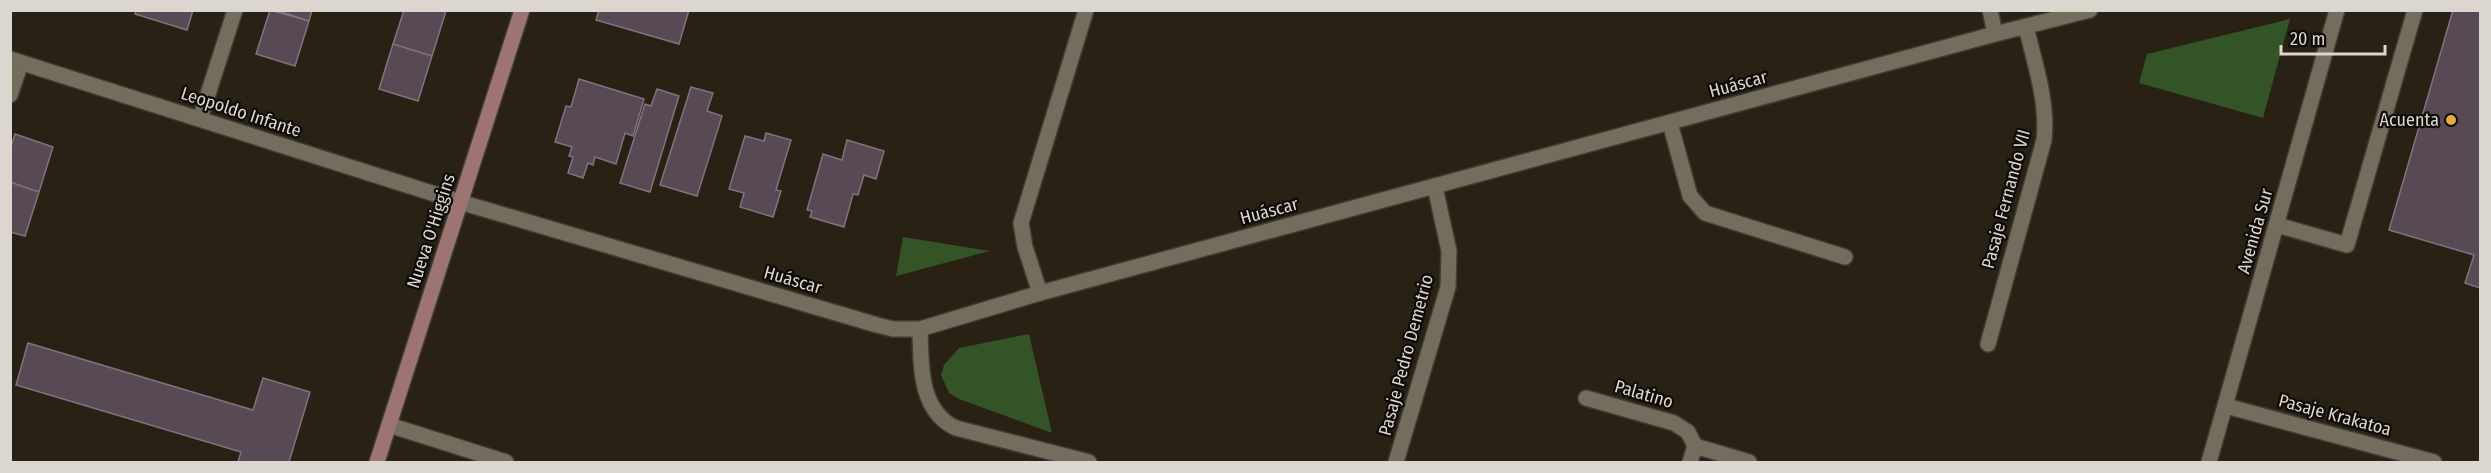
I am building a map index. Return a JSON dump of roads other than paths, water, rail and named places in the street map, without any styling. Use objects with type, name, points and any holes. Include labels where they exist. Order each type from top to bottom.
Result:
[{"type":"main road","name":"Nueva O'Higgins","points":[[377,462],[522,10]]},
{"type":"street","points":[[200,119],[235,10]]},
{"type":"street","points":[[1040,293],[1025,247],[1021,223],[1086,10]]},
{"type":"street","points":[[1989,10],[1995,34]]},
{"type":"street","name":"Huáscar","points":[[460,202],[877,325],[893,329],[920,329],[1040,293],[2090,10]]},
{"type":"street","name":"Avenida Sur","points":[[2209,462],[2337,10]]},
{"type":"street","points":[[2277,225],[2347,245],[2415,10]]},
{"type":"street","name":"Pasaje Fernando VII","points":[[1988,344],[2044,140],[2046,121],[2044,104],[2026,27]]},
{"type":"street","points":[[10,95],[16,61]]},
{"type":"street","name":"Leopoldo Infante","points":[[16,61],[460,202]]},
{"type":"street","points":[[1670,123],[1690,196],[1705,213],[1845,257]]},
{"type":"street","name":"Pasaje Pedro Demetrio","points":[[1396,462],[1448,287],[1449,251],[1435,187]]},
{"type":"street","points":[[920,329],[923,377],[929,402],[937,416],[945,423],[956,428],[1089,462]]},
{"type":"street","name":"Palatino","points":[[1586,398],[1674,423],[1688,432],[1695,446]]},
{"type":"street","name":"Pasaje Krakatoa","points":[[2226,406],[2434,462]]},
{"type":"street","points":[[389,425],[506,462]]},
{"type":"street","points":[[1690,462],[1695,446],[1749,462]]},
{"type":"place","name":"Acuenta","points":[[2451,120]]}]
